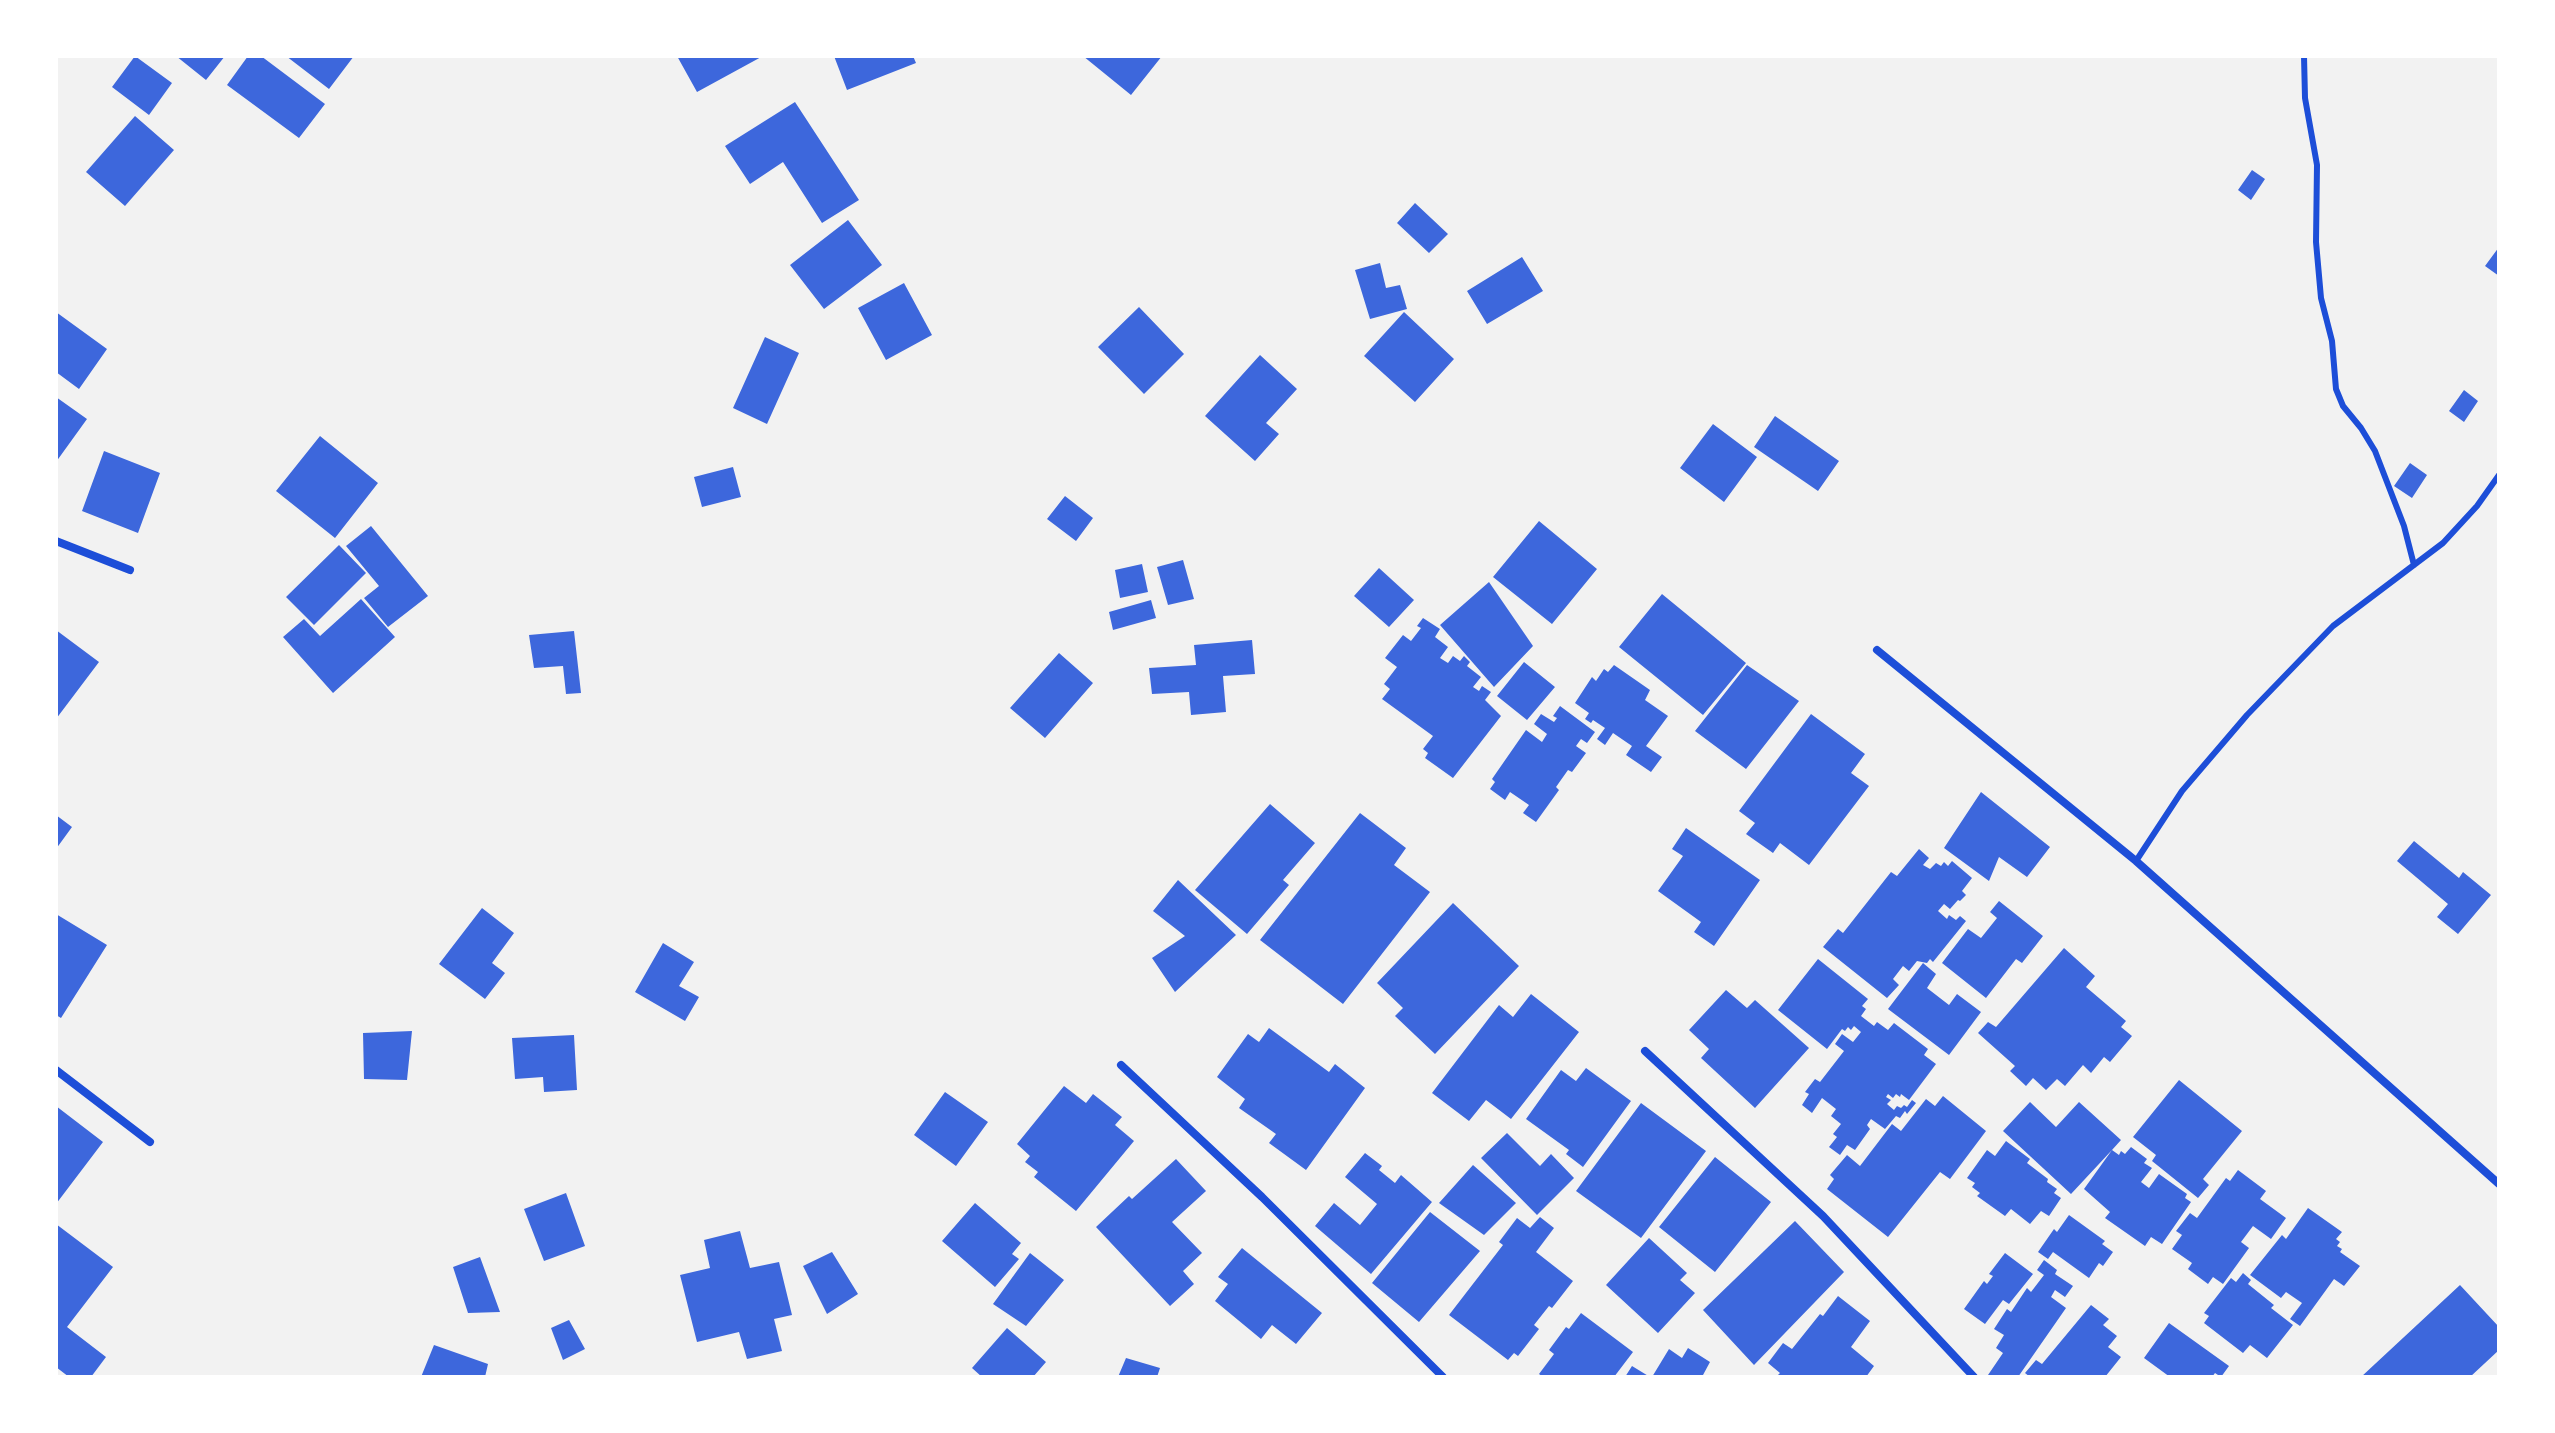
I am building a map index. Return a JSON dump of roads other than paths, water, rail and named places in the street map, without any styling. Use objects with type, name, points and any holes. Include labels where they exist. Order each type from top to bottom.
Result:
[{"type":"street","points":[[56,541],[130,570]]},
{"type":"street","points":[[1877,650],[2136,861],[2499,1184]]},
{"type":"street","points":[[1645,1051],[1823,1216],[1974,1377]]},
{"type":"street","points":[[1121,1065],[1262,1197],[1443,1377]]},
{"type":"street","points":[[56,1070],[150,1142]]},
{"type":"lane","points":[[2304,56],[2305,98],[2317,165],[2316,242],[2321,298],[2332,341],[2336,389],[2343,406],[2375,451],[2404,526],[2414,565]]},
{"type":"lane","points":[[2136,861],[2182,791],[2247,715],[2333,626],[2443,543],[2477,506],[2499,475]]}]
